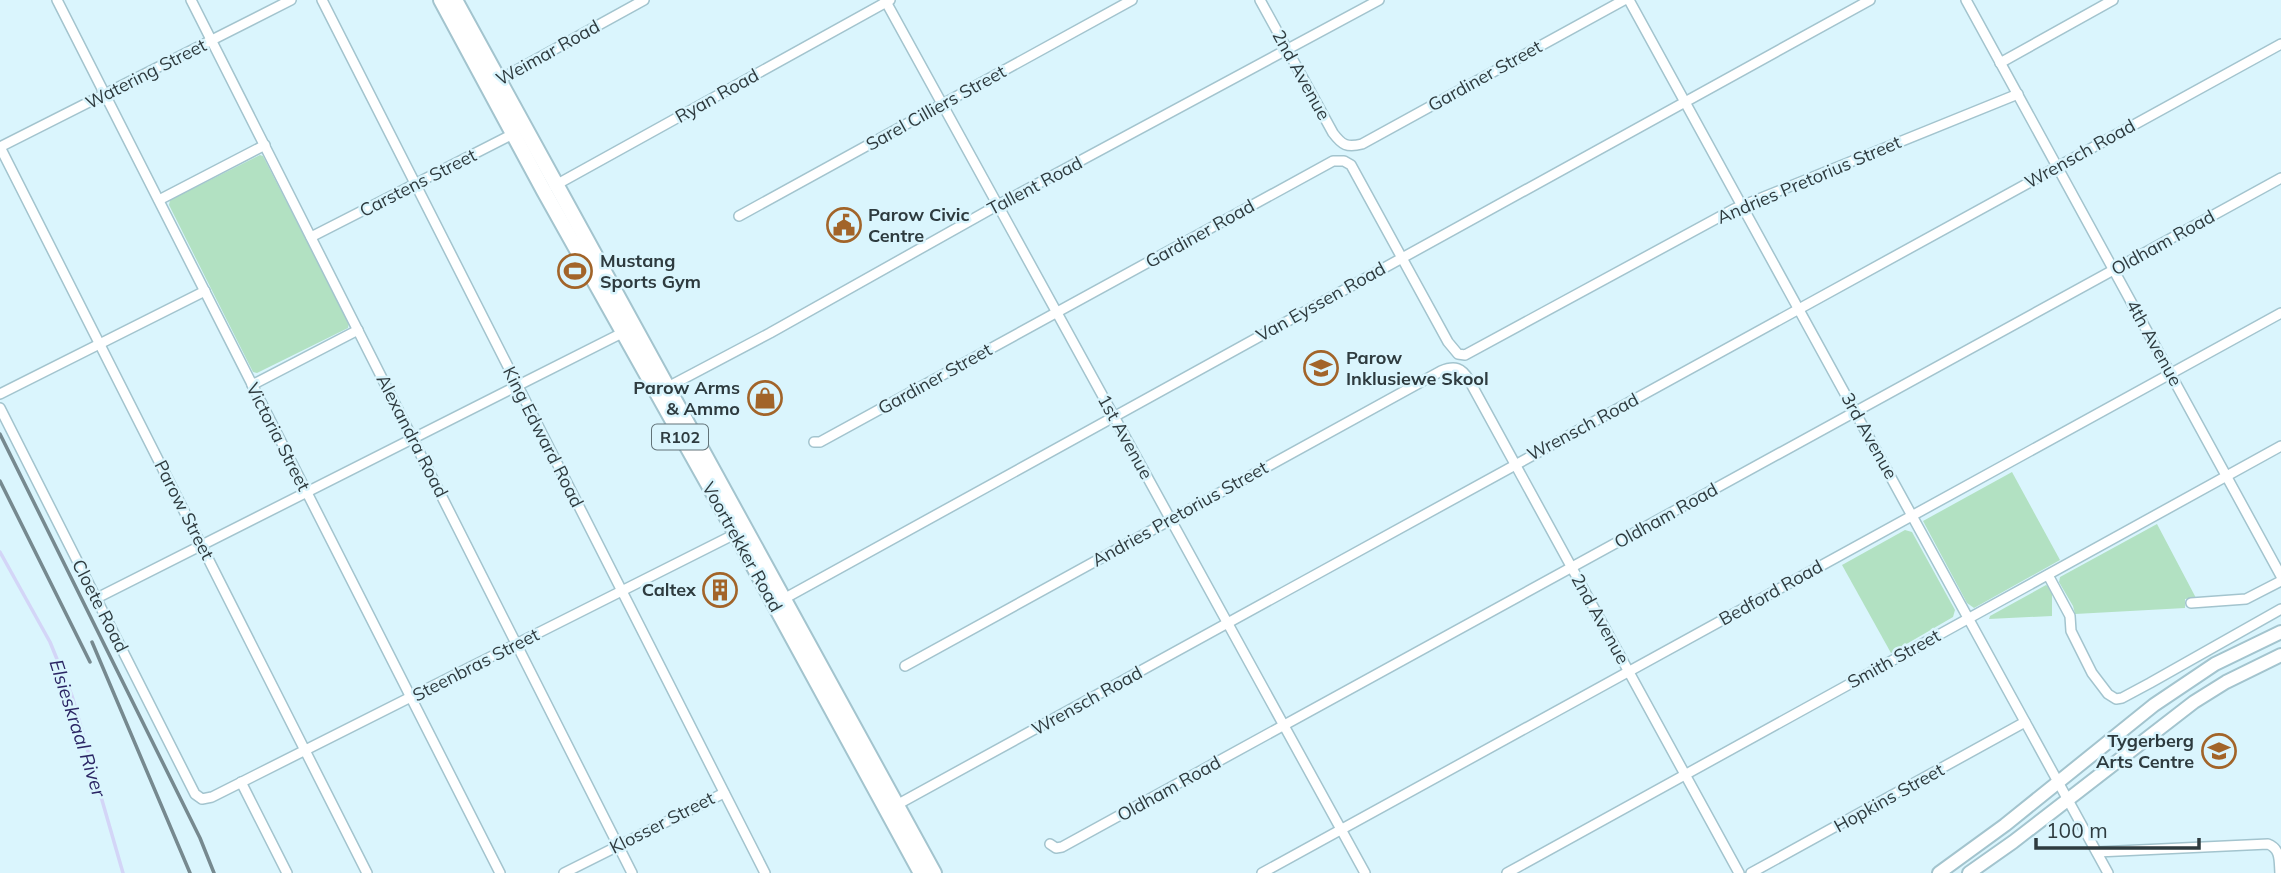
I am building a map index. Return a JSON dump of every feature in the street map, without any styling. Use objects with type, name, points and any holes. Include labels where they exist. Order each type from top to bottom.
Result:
[{"type":"main road","name":"Voortrekker Road","points":[[441,0],[493,83],[741,531],[891,809],[921,873]]},
{"type":"main road","name":"Voortrekker Road","points":[[454,0],[493,83]]},
{"type":"main road","points":[[1939,873],[2005,825],[2189,680],[2244,648],[2281,632]]},
{"type":"main road","points":[[1969,873],[2194,702],[2281,654]]},
{"type":"main road","name":"Voortrekker Road","points":[[891,809],[934,873]]},
{"type":"street","name":"Victoria Street","points":[[57,0],[500,873]]},
{"type":"street","name":"Alexandra Road","points":[[191,0],[632,873]]},
{"type":"street","name":"Watering Street","points":[[0,147],[291,0]]},
{"type":"street","name":"King Edward Road","points":[[322,0],[765,873]]},
{"type":"street","name":"Weimar Road","points":[[493,83],[644,0]]},
{"type":"street","name":"Sarel Cilliers Street","points":[[739,216],[1132,0]]},
{"type":"street","name":"2nd Avenue","points":[[1259,0],[1333,133],[1346,146]]},
{"type":"street","name":"Tallent Road","points":[[661,390],[791,322],[998,205],[1379,0]]},
{"type":"street","name":"3rd Avenue","points":[[1626,0],[1742,205],[2108,873]]},
{"type":"street","name":"Gardiner Street","points":[[1346,146],[1362,144],[1626,0]]},
{"type":"street","name":"Van Eyssen Road","points":[[778,602],[1870,0]]},
{"type":"street","name":"4th Avenue","points":[[1965,0],[2281,576]]},
{"type":"street","points":[[2000,63],[2113,0]]},
{"type":"street","name":"1st Avenue","points":[[887,1],[1365,873]]},
{"type":"street","name":"Ryan Road","points":[[550,188],[887,1]]},
{"type":"street","name":"Wrensch Road","points":[[891,809],[2281,44]]},
{"type":"street","name":"Andries Pretorius Street","points":[[1402,258],[1448,342],[1458,354],[1471,354],[1742,205],[2018,94]]},
{"type":"street","name":"Carstens Street","points":[[311,237],[520,131]]},
{"type":"street","points":[[159,200],[264,145]]},
{"type":"street","name":"Parow Street","points":[[0,147],[367,873]]},
{"type":"street","name":"Gardiner Road","points":[[1056,312],[1326,164],[1344,161],[1351,165],[1402,258]]},
{"type":"street","name":"Oldham Road","points":[[1050,844],[1056,848],[1062,847],[2281,178]]},
{"type":"street","points":[[0,394],[205,291]]},
{"type":"street","name":"Gardiner Street","points":[[814,442],[820,442],[1056,312]]},
{"type":"street","name":"Bedford Road","points":[[1262,873],[2281,313]]},
{"type":"street","points":[[97,598],[629,329]]},
{"type":"street","points":[[252,384],[358,330]]},
{"type":"street","name":"2nd Avenue","points":[[1458,368],[1465,372],[1739,873]]},
{"type":"street","name":"Andries Pretorius Street","points":[[905,666],[1441,370],[1458,368]]},
{"type":"street","name":"Cloete Road","points":[[0,408],[195,793],[205,799]]},
{"type":"street","name":"Smith Street","points":[[1507,873],[2281,446]]},
{"type":"street","name":"Steenbras Street","points":[[205,799],[741,531]]},
{"type":"street","points":[[2048,575],[2070,616],[2071,631],[2092,673],[2108,694],[2116,699],[2150,683],[2281,609]]},
{"type":"street","points":[[2191,603],[2246,599],[2281,581]]},
{"type":"street","name":"Hopkins Street","points":[[1751,873],[2025,722]]},
{"type":"street","points":[[241,782],[287,873]]},
{"type":"street","name":"Klosser Street","points":[[564,873],[724,793]]},
{"type":"street","points":[[2097,852],[2268,844],[2279,854],[2280,873]]},
{"type":"green space","points":[[260,155],[263,156],[349,323],[348,328],[257,373],[253,372],[169,205],[170,200]]},
{"type":"green space","points":[[2012,472],[2060,560],[1974,608],[1967,603],[1923,521]]},
{"type":"green space","points":[[2157,524],[2196,598],[2185,599],[2185,608],[2075,614],[2059,582],[2060,577]]},
{"type":"green space","points":[[1905,530],[1912,532],[1955,610],[1953,617],[1891,653],[1842,565]]},
{"type":"green space","points":[[2046,585],[2052,593],[2052,616],[1989,619],[1990,616]]},
{"type":"waterway","name":"Elsieskraal River","points":[[0,552],[50,642],[72,696],[123,873]]},
{"type":"railway","points":[[0,434],[200,838],[214,873]]},
{"type":"railway","points":[[0,481],[90,662]]},
{"type":"railway","points":[[92,642],[190,873]]},
{"type":"place","name":"Parow Civic Centre","points":[[844,225]]},
{"type":"place","name":"Mustang Sports Gym","points":[[575,271]]},
{"type":"place","name":"Parow Inklusiewe Skool","points":[[1321,368]]},
{"type":"place","name":"Parow Arms & Ammo","points":[[765,398]]},
{"type":"place","name":"Caltex","points":[[720,590]]},
{"type":"place","name":"Tygerberg Arts Centre","points":[[2219,751]]}]
